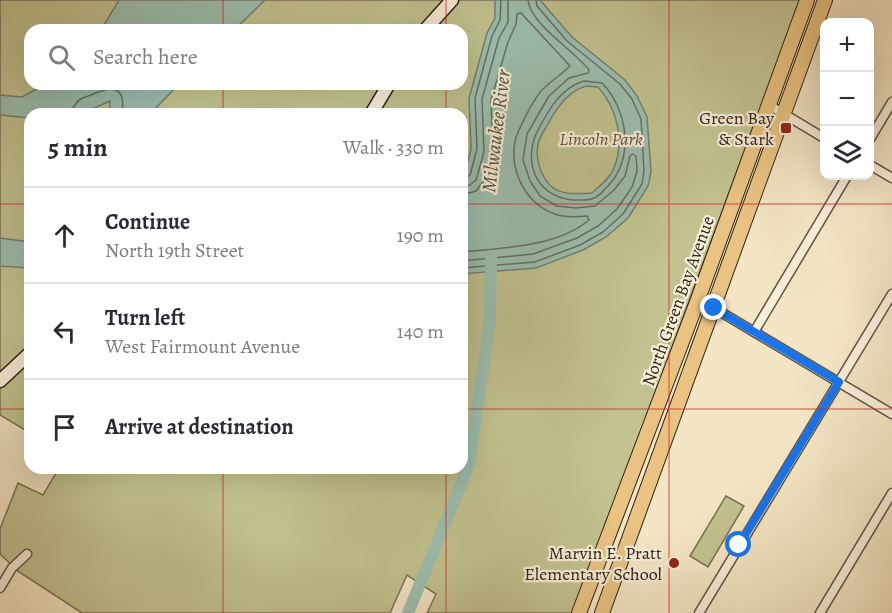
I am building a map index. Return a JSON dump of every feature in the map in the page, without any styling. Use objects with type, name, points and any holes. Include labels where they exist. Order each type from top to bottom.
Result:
[{"type":"main road","name":"North Green Bay Avenue","points":[[579,613],[697,302],[807,0]]},
{"type":"main road","name":"North Green Bay Avenue","points":[[602,613],[825,0]]},
{"type":"street","points":[[430,24],[452,0]]},
{"type":"street","points":[[375,108],[385,90]]},
{"type":"street","points":[[874,132],[892,102]]},
{"type":"street","points":[[769,105],[820,135]]},
{"type":"street","points":[[874,167],[892,178]]},
{"type":"street","points":[[754,332],[845,180]]},
{"type":"street","points":[[699,613],[892,294]]},
{"type":"street","points":[[697,302],[714,308],[892,414]]},
{"type":"street","points":[[0,381],[24,359]]},
{"type":"street","points":[[820,613],[892,493]]},
{"type":"street","points":[[0,588],[12,568],[27,554]]},
{"type":"green space","name":"Lincoln Park","points":[[0,0],[800,0],[574,613],[427,613],[436,594],[407,575],[390,613],[82,613],[19,572],[0,554],[0,529],[18,483],[43,495],[55,474],[468,474],[468,108],[24,108],[24,429],[0,415]]},
{"type":"green space","points":[[726,496],[744,506],[708,567],[690,556]]},
{"type":"water","points":[[119,0],[265,0],[240,24],[105,24]]},
{"type":"water","name":"Milwaukee River","points":[[495,0],[540,0],[572,37],[625,80],[637,96],[647,117],[651,172],[648,186],[628,218],[606,237],[583,250],[536,268],[468,274],[468,160],[471,149],[469,98],[487,33],[495,18]],"holes":[[[598,87],[605,95],[614,114],[619,136],[617,157],[612,172],[592,193],[567,193],[554,188],[548,184],[540,168],[537,151],[540,138],[557,109],[565,99],[580,88]]]},
{"type":"water","points":[[35,90],[173,90],[156,108],[109,108],[110,101],[94,108],[24,108],[24,117],[0,115],[0,95],[22,97]]},
{"type":"water","points":[[0,238],[24,241],[24,268],[0,266]]},
{"type":"waterway","points":[[468,467],[490,321],[491,256]]},
{"type":"waterway","points":[[408,613],[465,474]]},
{"type":"place","name":"Green Bay & Stark","points":[[786,128]]},
{"type":"place","name":"Marvin E. Pratt Elementary School","points":[[674,563]]},
{"type":"route","points":[[714,308],[839,382],[739,545]]}]
